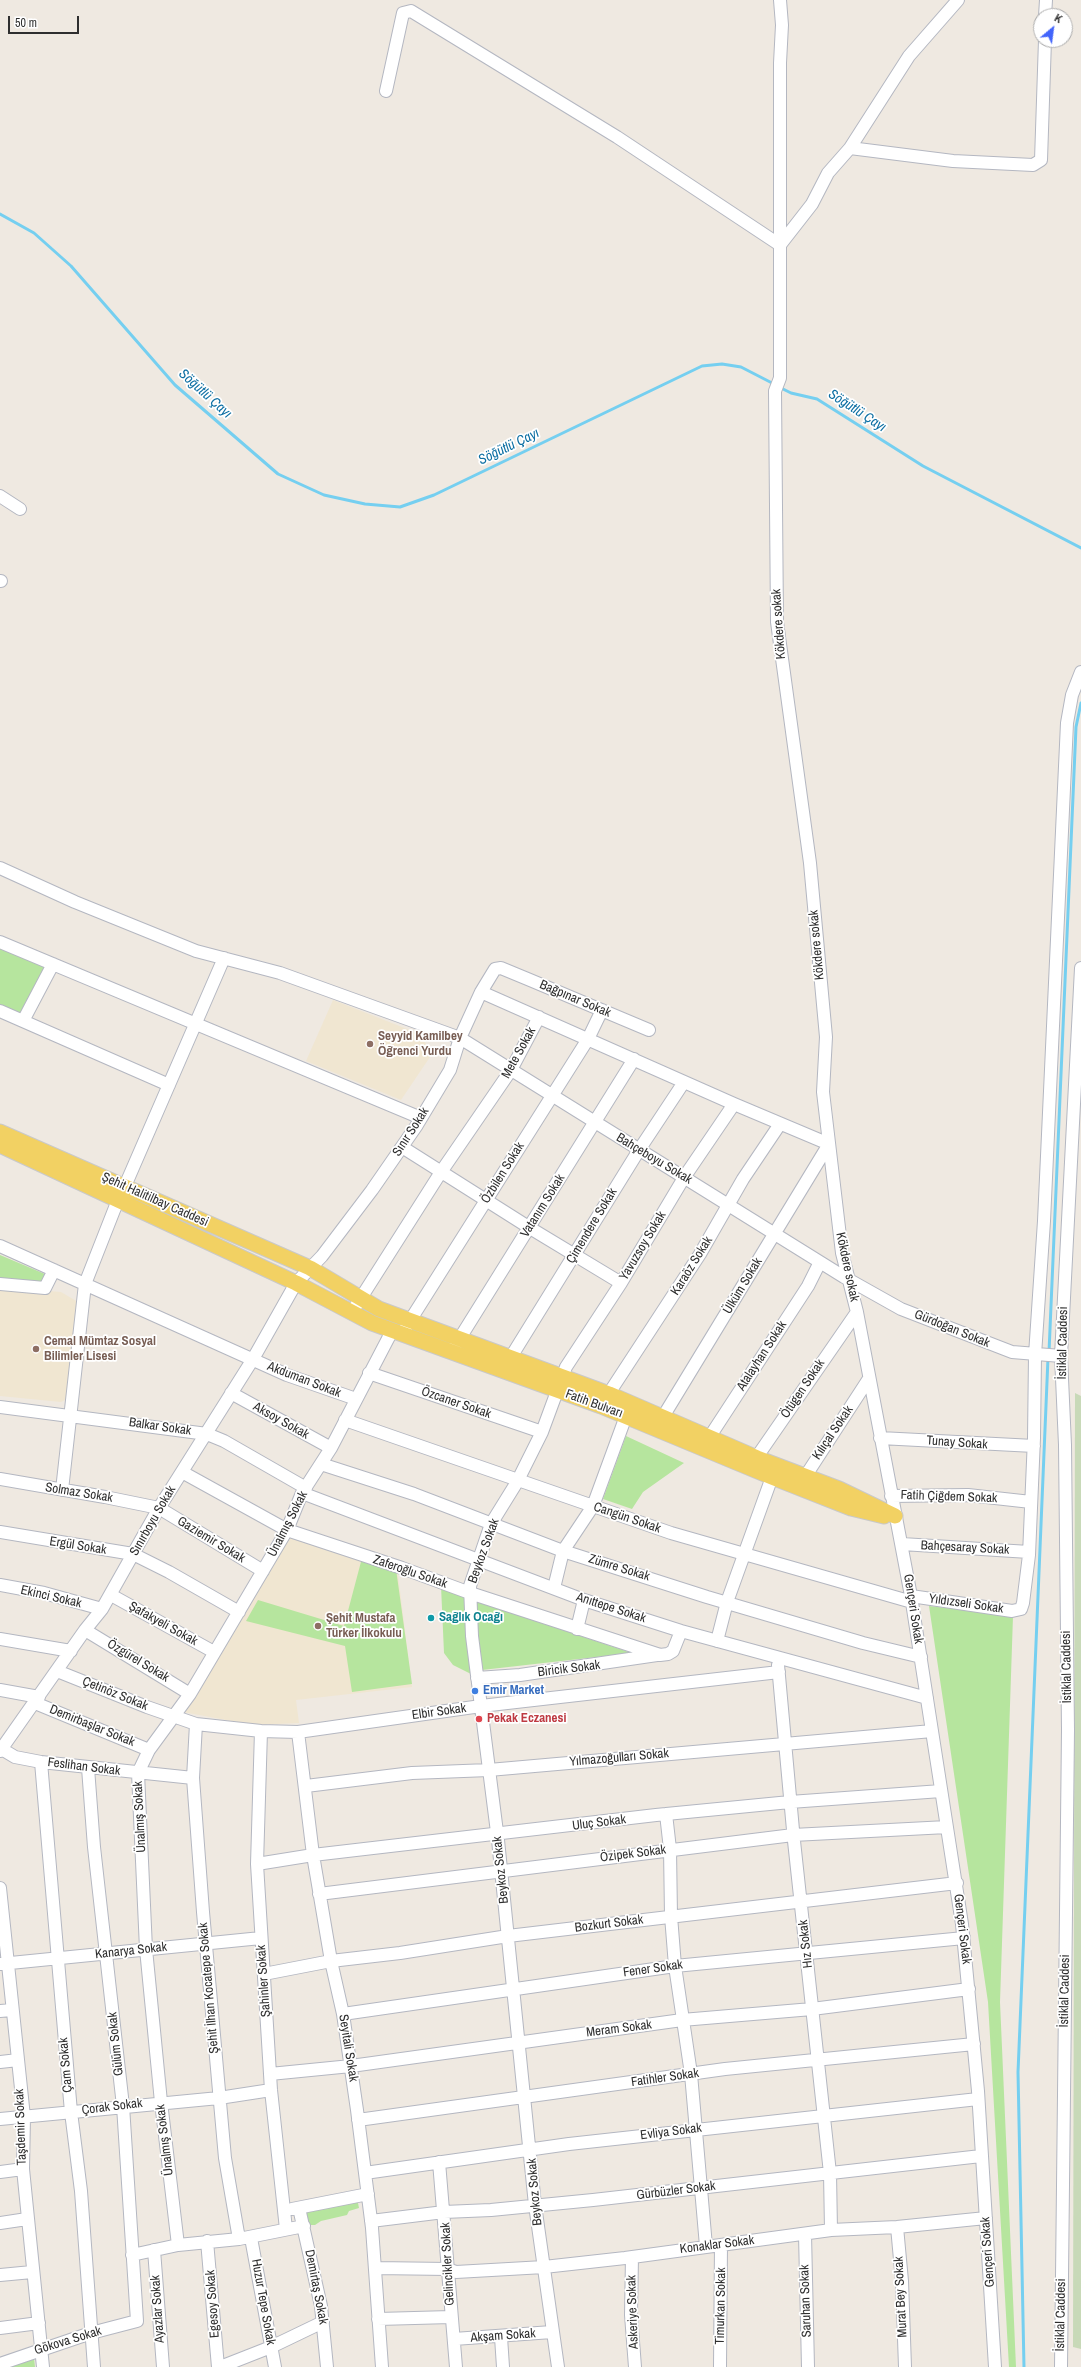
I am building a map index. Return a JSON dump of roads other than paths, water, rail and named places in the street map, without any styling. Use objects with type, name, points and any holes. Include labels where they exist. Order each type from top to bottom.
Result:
[{"type":"main road","name":"Şehit Halitilbay Caddesi","points":[[0,1132],[310,1268],[379,1310],[562,1377],[605,1400]]},
{"type":"main road","name":"Şehit Halitilbay Caddesi","points":[[0,1145],[296,1283]]},
{"type":"main road","name":"Fatih Bulvarı","points":[[296,1283],[372,1323],[556,1391],[605,1400],[626,1416],[660,1423]]},
{"type":"main road","points":[[605,1400],[801,1482],[864,1500],[895,1516]]},
{"type":"main road","points":[[753,1462],[772,1478],[801,1482]]},
{"type":"street","points":[[780,0],[782,25],[780,63],[780,246]]},
{"type":"street","points":[[780,246],[812,204],[828,173],[850,148],[909,56],[958,0]]},
{"type":"street","points":[[386,91],[403,13],[411,11],[617,137],[780,246]]},
{"type":"street","points":[[850,148],[953,161],[1033,165],[1042,160],[1045,48]]},
{"type":"street","name":"Kökdere sokak","points":[[780,246],[780,378],[775,391],[776,622],[810,863],[826,1037],[823,1092],[842,1252],[857,1312],[890,1496]]},
{"type":"street","points":[[0,496],[20,509]]},
{"type":"street","points":[[1029,1552],[1034,1446],[1036,1355],[1044,1221],[1066,723],[1072,695],[1081,672]]},
{"type":"street","name":"Bahçeboyu Sokak","points":[[0,868],[196,951],[280,973],[460,1038],[594,1124],[685,1176],[729,1206],[849,1280]]},
{"type":"street","points":[[0,942],[421,1118]]},
{"type":"street","points":[[125,1186],[224,958]]},
{"type":"street","points":[[23,1022],[53,964]]},
{"type":"street","name":"Sınır Sokak","points":[[296,1283],[310,1268],[372,1190],[421,1118],[450,1070],[460,1038],[481,992],[495,969],[501,968]]},
{"type":"street","name":"Bağpınar Sokak","points":[[501,968],[649,1030]]},
{"type":"street","name":"İstiklal Caddesi","points":[[1061,2367],[1068,1730],[1065,1445],[1058,1356],[1081,968]]},
{"type":"street","points":[[481,992],[539,1017]]},
{"type":"street","name":"Özbilen Sokak","points":[[396,1332],[410,1321],[588,1039],[602,1010]]},
{"type":"street","points":[[0,1011],[169,1085]]},
{"type":"street","name":"Mete Sokak","points":[[352,1312],[441,1172],[511,1070],[539,1017],[734,1104],[829,1144]]},
{"type":"street","name":"Vatanım Sokak","points":[[451,1352],[530,1228],[634,1059]]},
{"type":"street","name":"Çimendere Sokak","points":[[502,1372],[639,1150],[684,1082]]},
{"type":"street","name":"Yavuzsoy Sokak","points":[[556,1391],[566,1367],[621,1283],[685,1176],[734,1104]]},
{"type":"street","name":"Karaöz Sokak","points":[[605,1400],[729,1206],[743,1180],[780,1124]]},
{"type":"street","name":"Ülküm Sokak","points":[[660,1423],[829,1144]]},
{"type":"street","points":[[402,1147],[530,1228],[621,1283]]},
{"type":"street","points":[[62,1490],[72,1415],[86,1284],[118,1200]]},
{"type":"street","name":"Akduman Sokak","points":[[0,1246],[287,1375],[356,1399]]},
{"type":"street","name":"Atalayhan Sokak","points":[[706,1443],[808,1286],[820,1262]]},
{"type":"street","points":[[0,1284],[45,1288],[54,1270]]},
{"type":"street","name":"Gürdoğan Sokak","points":[[849,1280],[901,1309],[1012,1352],[1058,1356]]},
{"type":"street","name":"Sınırboyu Sokak","points":[[0,1750],[111,1595],[159,1508],[253,1359],[296,1283]]},
{"type":"street","name":"Ötügen Sokak","points":[[753,1462],[857,1312]]},
{"type":"street","name":"Ünalmış Sokak","points":[[178,2245],[161,2102],[146,1949],[138,1773],[149,1750],[172,1715],[190,1694],[287,1530],[304,1491],[331,1448],[369,1373],[396,1332]]},
{"type":"street","name":"Özcaner Sokak","points":[[369,1373],[542,1432]]},
{"type":"street","name":"Kılıçal Sokak","points":[[801,1482],[868,1380]]},
{"type":"street","name":"Beykoz Sokak","points":[[556,1391],[542,1432],[517,1482],[491,1524],[478,1560],[470,1593],[481,1706],[497,1834],[531,2150],[535,2205],[558,2367]]},
{"type":"street","name":"Aksoy Sokak","points":[[231,1393],[331,1448]]},
{"type":"street","name":"Balkar Sokak","points":[[0,1408],[72,1415],[207,1434],[224,1441],[304,1491]]},
{"type":"street","points":[[554,1588],[563,1551],[593,1506],[626,1416]]},
{"type":"street","name":"Cangün Sokak","points":[[345,1420],[517,1482],[744,1555],[912,1599]]},
{"type":"street","name":"Tunay Sokak","points":[[880,1438],[1034,1446]]},
{"type":"street","name":"Zümre Sokak","points":[[321,1464],[414,1494],[563,1551],[863,1643],[921,1657]]},
{"type":"street","name":"Zaferoğlu Sokak","points":[[182,1472],[287,1530],[577,1629],[660,1655]]},
{"type":"street","points":[[717,1641],[727,1602],[772,1478]]},
{"type":"street","name":"Solmaz Sokak","points":[[0,1479],[159,1508]]},
{"type":"street","name":"Anıttepe Sokak","points":[[304,1491],[584,1600],[681,1631],[927,1698]]},
{"type":"street","name":"Fatih Çiğdem Sokak","points":[[890,1496],[968,1495],[1031,1502]]},
{"type":"street","name":"Gençeri Sokak","points":[[890,1496],[902,1544],[912,1599],[941,1791],[957,1883],[964,1938],[970,1989],[978,2098],[995,2367]]},
{"type":"street","name":"Gaziemir Sokak","points":[[159,1508],[263,1571]]},
{"type":"street","name":"Ergül Sokak","points":[[0,1532],[133,1554],[169,1572],[239,1612]]},
{"type":"street","name":"Bahçesaray Sokak","points":[[902,1544],[1029,1552]]},
{"type":"street","name":"Yıldızseli Sokak","points":[[912,1599],[1012,1611],[1020,1609],[1029,1552]]},
{"type":"street","name":"Ekinci Sokak","points":[[0,1586],[44,1593],[102,1609]]},
{"type":"street","name":"Şafakyeli Sokak","points":[[111,1595],[214,1652]]},
{"type":"street","points":[[577,1629],[584,1600]]},
{"type":"street","name":"Özgürel Sokak","points":[[85,1630],[190,1694]]},
{"type":"street","points":[[660,1655],[668,1654],[673,1651],[681,1631]]},
{"type":"street","points":[[0,1639],[71,1651]]},
{"type":"street","name":"Biricik Sokak","points":[[478,1678],[541,1672],[660,1655]]},
{"type":"street","name":"Hız Sokak","points":[[777,1658],[793,1834],[807,1952],[816,2061],[830,2172],[831,2230]]},
{"type":"street","name":"Çetinöz Sokak","points":[[57,1671],[172,1715]]},
{"type":"street","name":"Elbir Sokak","points":[[172,1715],[196,1724],[262,1731],[298,1732],[481,1706],[779,1672]]},
{"type":"street","name":"Demirbaşlar Sokak","points":[[0,1690],[37,1700],[87,1725],[122,1737],[149,1750]]},
{"type":"street","name":"Şehit İlhan Kocatepe Sokak","points":[[196,1724],[193,1778],[205,1943],[225,2158],[239,2239]]},
{"type":"street","name":"Şahinler Sokak","points":[[262,1731],[257,1864],[271,2090],[285,2209],[286,2230]]},
{"type":"street","name":"Yılmazoğulları Sokak","points":[[306,1786],[412,1773],[489,1770],[932,1731]]},
{"type":"street","name":"Seyitali Sokak","points":[[298,1732],[306,1786],[313,1855],[331,1961],[343,2014],[368,2194],[382,2367]]},
{"type":"street","name":"Feslihan Sokak","points":[[0,1750],[15,1757],[41,1762],[193,1778]]},
{"type":"street","name":"Çam Sokak","points":[[41,1762],[71,2112],[81,2191],[94,2367]]},
{"type":"street","name":"Gülüm Sokak","points":[[88,1768],[105,1954],[122,2106],[137,2321]]},
{"type":"street","name":"Uluç Sokak","points":[[257,1864],[313,1855],[666,1814],[790,1802],[941,1791]]},
{"type":"street","points":[[666,1814],[670,1849],[670,1916],[682,2020],[691,2074],[706,2246]]},
{"type":"street","name":"Özipek Sokak","points":[[320,1894],[793,1834],[947,1827]]},
{"type":"street","name":"Bozkurt Sokak","points":[[264,1974],[331,1961],[400,1953],[508,1936],[801,1900],[896,1891],[957,1883]]},
{"type":"street","name":"Taşdemir Sokak","points":[[0,1888],[4,1963],[12,2010],[24,2117],[23,2169],[32,2272],[43,2367]]},
{"type":"street","name":"Kanarya Sokak","points":[[4,1963],[261,1938]]},
{"type":"street","name":"Fener Sokak","points":[[343,2014],[513,1988],[675,1966],[807,1952],[964,1938]]},
{"type":"street","name":"Meram Sokak","points":[[270,2074],[351,2066],[682,2020],[812,2008],[970,1989]]},
{"type":"street","points":[[0,2011],[12,2010]]},
{"type":"street","name":"Fatihler Sokak","points":[[358,2120],[691,2074],[974,2044]]},
{"type":"street","points":[[0,2062],[18,2060]]},
{"type":"street","name":"Çorak Sokak","points":[[0,2119],[161,2102],[219,2098],[271,2090]]},
{"type":"street","name":"Evliya Sokak","points":[[365,2173],[696,2129],[978,2098]]},
{"type":"street","name":"Gürbüzler Sokak","points":[[371,2221],[444,2212],[491,2210],[701,2188],[830,2172],[905,2166],[981,2156]]},
{"type":"street","name":"Gelincikler Sokak","points":[[439,2162],[456,2367]]},
{"type":"street","points":[[0,2172],[23,2169]]},
{"type":"street","points":[[285,2209],[299,2208],[368,2194]]},
{"type":"street","name":"Demirtaş Sokak","points":[[299,2208],[321,2306],[327,2367]]},
{"type":"street","name":"Konaklar Sokak","points":[[375,2268],[448,2269],[456,2272],[544,2267],[632,2257],[831,2230],[897,2227],[986,2218]]},
{"type":"street","points":[[0,2223],[27,2220]]},
{"type":"street","points":[[132,2255],[178,2245],[207,2241],[251,2238],[304,2226]]},
{"type":"street","name":"Murat Bey Sokak","points":[[897,2227],[902,2281],[904,2367]]},
{"type":"street","name":"Saruhan Sokak","points":[[805,2234],[808,2367]]},
{"type":"street","name":"Huzur Tepe Sokak","points":[[251,2238],[275,2367]]},
{"type":"street","name":"Egesoy Sokak","points":[[207,2241],[219,2367]]},
{"type":"street","name":"Timurkan Sokak","points":[[720,2367],[722,2245]]},
{"type":"street","name":"Ayazlar Sokak","points":[[154,2250],[163,2367]]},
{"type":"street","name":"Askeriye Sokak","points":[[632,2257],[631,2315],[635,2367]]},
{"type":"street","points":[[0,2275],[32,2272]]},
{"type":"street","points":[[378,2318],[451,2317]]},
{"type":"street","name":"Gökova Sokak","points":[[0,2364],[40,2349],[91,2333],[137,2321]]},
{"type":"street","points":[[219,2367],[271,2347],[323,2322]]},
{"type":"street","points":[[0,2328],[39,2323]]},
{"type":"street","name":"Akşam Sokak","points":[[454,2339],[501,2338],[552,2332]]},
{"type":"street","points":[[501,2338],[502,2367]]},
{"type":"waterway","name":"Söğütlü Çayı","points":[[0,214],[34,233],[71,266],[175,385],[278,474],[324,495],[365,504],[400,507],[434,495],[702,366],[722,364],[741,367],[774,384]]},
{"type":"waterway","name":"Söğütlü Çayı","points":[[779,387],[791,393],[817,399],[923,466],[1081,548]]},
{"type":"waterway","points":[[1049,1352],[1076,727],[1081,703]]},
{"type":"waterway","points":[[1024,2367],[1018,2072],[1048,1358]]},
{"type":"place","name":"Seyyid Kamilbey Öğrenci Yurdu","points":[[370,1044]]},
{"type":"place","name":"Cemal Mümtaz Sosyal Bilimler Lisesi","points":[[36,1349]]},
{"type":"place","name":"Sağlık Ocağı","points":[[431,1618]]},
{"type":"place","name":"Şehit Mustafa Türker İlkokulu","points":[[318,1626]]},
{"type":"place","name":"Emir Market","points":[[475,1691]]},
{"type":"place","name":"Pekak Eczanesi","points":[[479,1719]]}]
